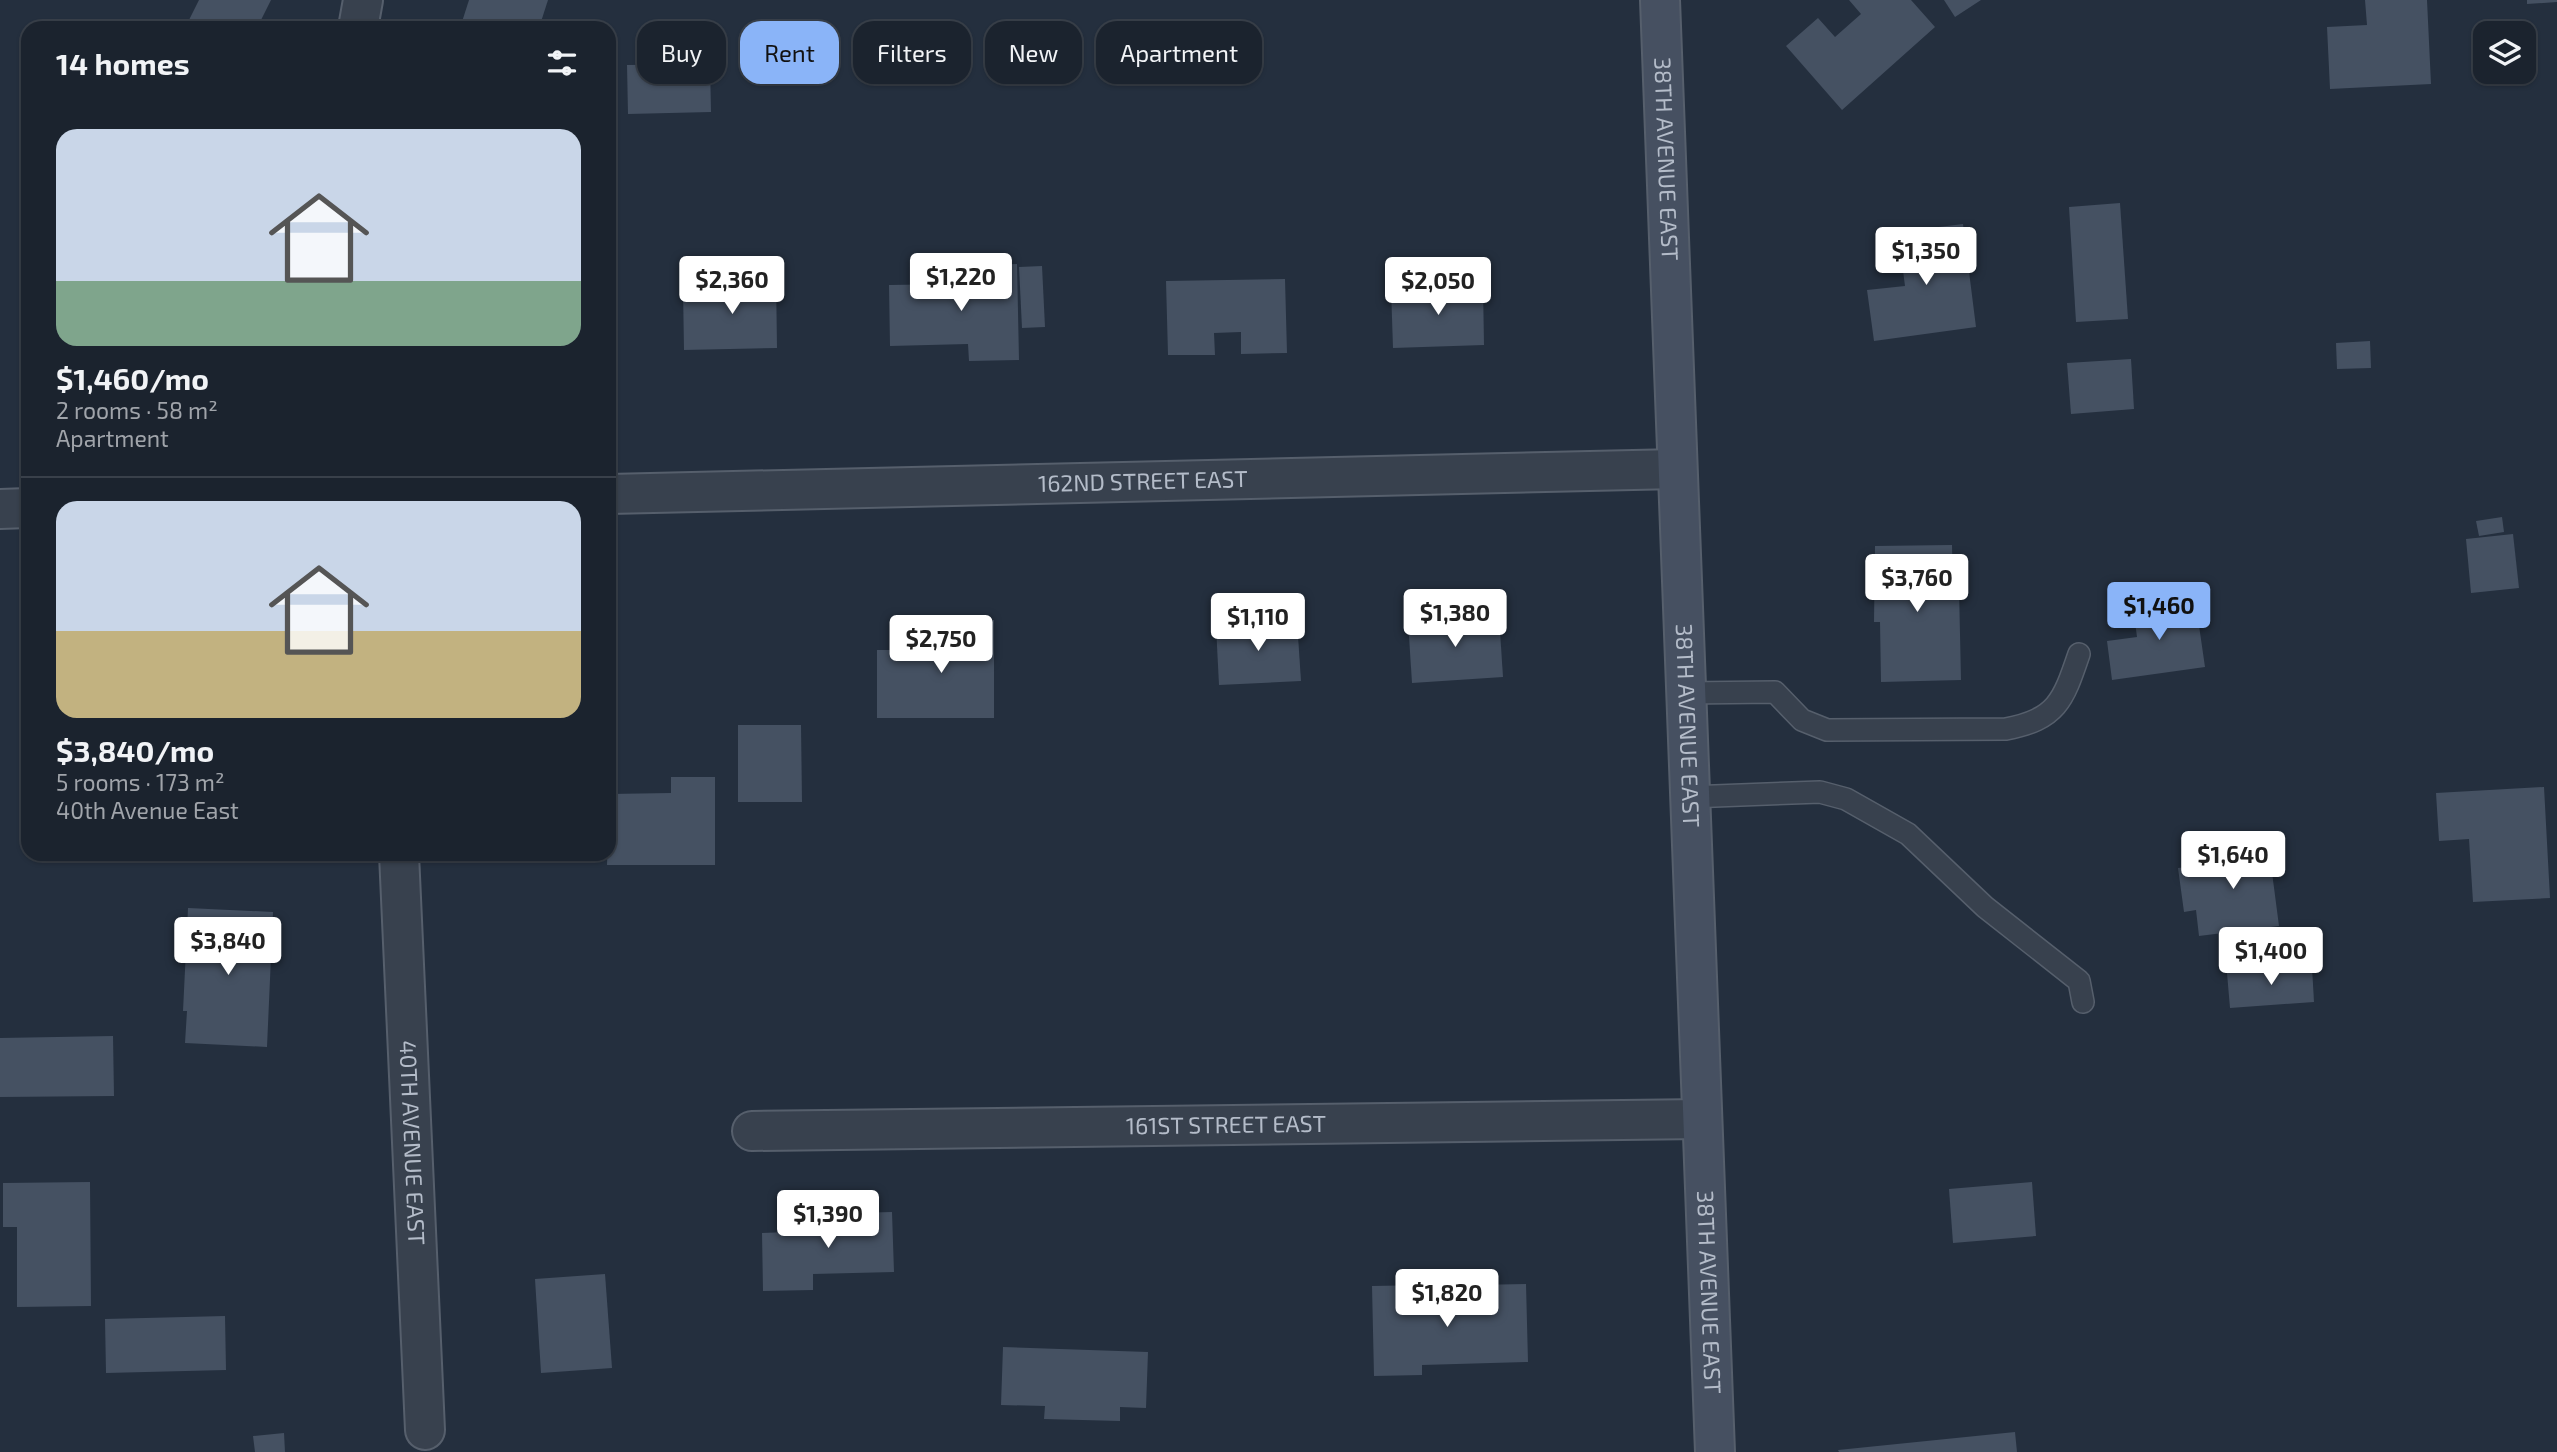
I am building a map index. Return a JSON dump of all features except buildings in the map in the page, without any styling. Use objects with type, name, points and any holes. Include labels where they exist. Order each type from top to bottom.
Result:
[{"type":"street","points":[[359,21],[363,0]]},
{"type":"street","name":"38TH AVENUE EAST","points":[[1660,0],[1715,1452]]},
{"type":"street","name":"162ND STREET EAST","points":[[616,494],[1677,469]]},
{"type":"street","points":[[0,509],[21,508]]},
{"type":"street","name":"40TH AVENUE EAST","points":[[399,861],[425,1430]]},
{"type":"street","name":"161ST STREET EAST","points":[[752,1131],[1702,1119]]},
{"type":"lane","points":[[1685,693],[1775,692],[1802,720],[1827,730],[2006,729],[2030,725],[2056,708],[2079,654]]},
{"type":"lane","points":[[1689,797],[1820,792],[1846,799],[1908,834],[1985,907],[2079,981],[2083,1002]]}]
